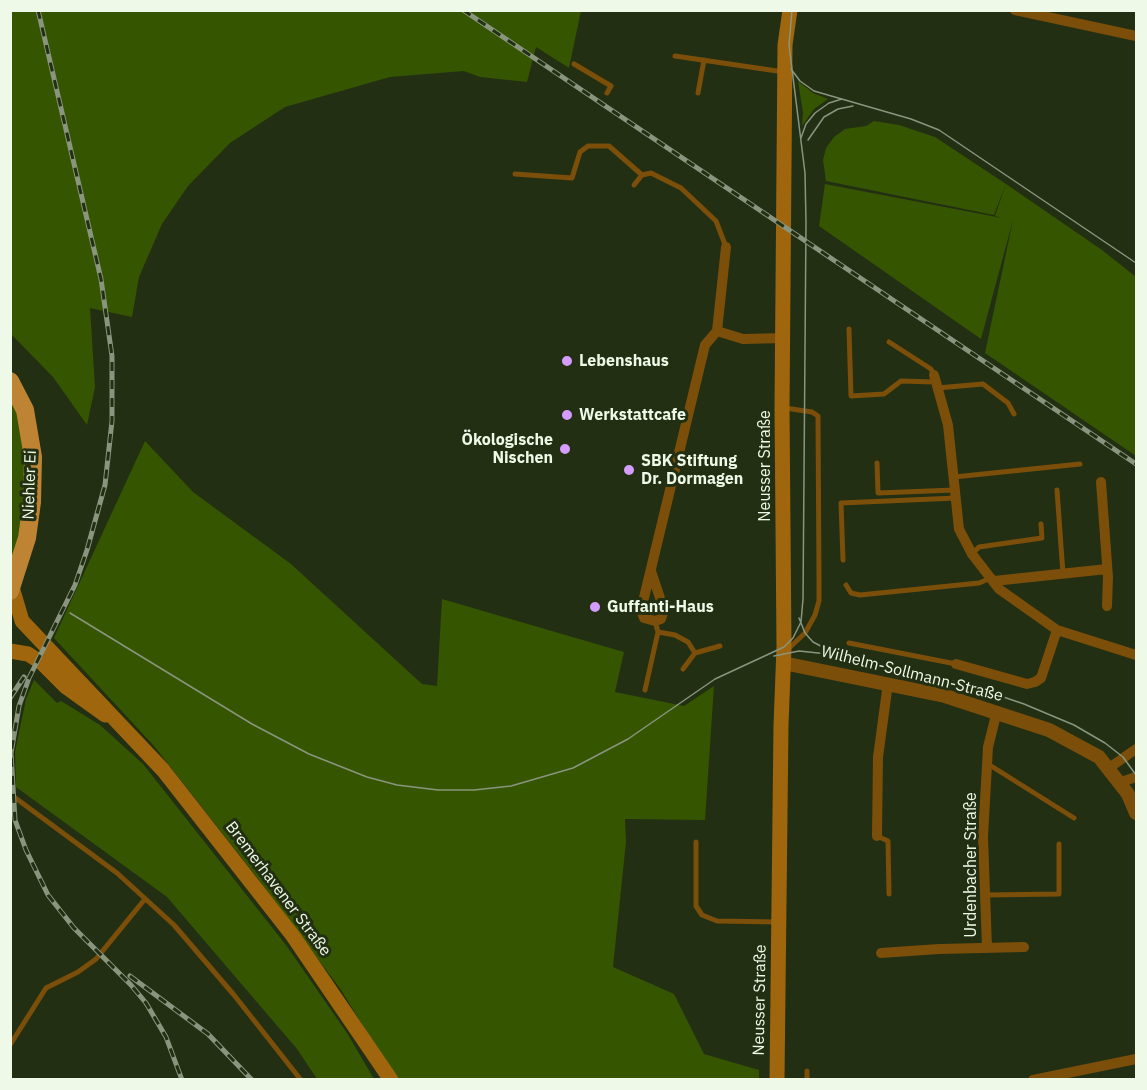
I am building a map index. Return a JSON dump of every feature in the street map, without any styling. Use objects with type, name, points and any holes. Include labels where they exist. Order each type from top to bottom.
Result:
[{"type":"highway","name":"Niehler Ei","points":[[10,381],[27,416],[33,457],[32,502],[27,538],[11,589]]},
{"type":"main road","name":"Neusser Straße","points":[[777,1080],[784,658],[782,408],[786,213],[785,45],[790,10]]},
{"type":"main road","name":"Bremerhavener Straße","points":[[11,589],[22,621],[37,639],[46,657],[126,728],[163,770],[293,936],[391,1080]]},
{"type":"main road","name":"Bremerhavener Straße","points":[[10,651],[46,657]]},
{"type":"street","points":[[1015,10],[1137,36]]},
{"type":"street","points":[[651,571],[664,610],[656,627],[645,618],[641,610],[705,345],[717,331],[726,247]]},
{"type":"street","points":[[717,331],[743,339],[784,338]]},
{"type":"street","points":[[935,382],[948,424],[959,529],[972,554],[992,580],[1025,609],[1057,630],[1137,655]]},
{"type":"street","points":[[1101,482],[1107,606]]},
{"type":"street","points":[[992,580],[1107,569]]},
{"type":"street","points":[[956,664],[1027,684],[1035,682],[1041,678],[1057,630]]},
{"type":"street","name":"Wilhelm-Sollmann-Straße","points":[[784,658],[997,711],[1080,745],[1099,757],[1109,768],[1120,782],[1137,813]]},
{"type":"street","points":[[877,836],[878,757],[888,683]]},
{"type":"street","name":"Urdenbacher Straße","points":[[987,948],[983,837],[988,747],[997,711]]},
{"type":"street","points":[[1109,768],[1137,748]]},
{"type":"street","points":[[1120,782],[1137,777]]},
{"type":"street","name":"Urdenbacher Straße","points":[[881,954],[1024,947]]},
{"type":"street","points":[[1033,1080],[1137,1059]]},
{"type":"lane","points":[[675,56],[786,72]]},
{"type":"lane","points":[[698,93],[704,60]]},
{"type":"lane","points":[[574,64],[611,86],[607,93]]},
{"type":"lane","points":[[515,174],[572,178],[580,152],[588,146],[609,146],[642,175]]},
{"type":"lane","points":[[634,185],[642,175],[651,173],[681,188],[716,221],[726,247]]},
{"type":"lane","points":[[849,329],[851,396],[884,394],[901,381],[983,384],[1008,403],[1014,414]]},
{"type":"lane","points":[[889,342],[931,369],[935,382]]},
{"type":"lane","points":[[782,408],[804,411],[818,416],[819,601],[804,633],[784,658]]},
{"type":"lane","points":[[877,463],[878,493],[955,494]]},
{"type":"lane","points":[[954,477],[1080,464]]},
{"type":"lane","points":[[1057,490],[1063,574]]},
{"type":"lane","points":[[843,560],[841,503],[955,494]]},
{"type":"lane","points":[[972,554],[979,547],[1042,538],[1041,524]]},
{"type":"lane","points":[[846,585],[851,593],[860,595],[992,580]]},
{"type":"lane","points":[[645,690],[656,627],[688,642],[695,653]]},
{"type":"lane","points":[[849,643],[956,664]]},
{"type":"lane","points":[[683,669],[695,653],[720,646]]},
{"type":"lane","points":[[987,763],[1074,818]]},
{"type":"lane","points":[[10,794],[117,873],[174,925],[230,989],[301,1080]]},
{"type":"lane","points":[[877,836],[888,841],[889,894]]},
{"type":"lane","name":"Neusser Straße","points":[[696,842],[696,906],[702,915],[717,921],[780,922]]},
{"type":"lane","points":[[986,895],[1059,894],[1059,844]]},
{"type":"lane","points":[[10,1045],[46,988],[78,972],[96,959],[145,899]]},
{"type":"lane","points":[[807,1071],[807,1080]]},
{"type":"green space","points":[[10,11],[581,11],[569,68],[536,47],[527,82],[480,77],[464,71],[390,77],[285,107],[230,143],[188,186],[162,224],[139,277],[132,317],[90,308],[95,387],[87,425],[53,377],[11,334]]},
{"type":"green space","points":[[798,81],[813,93],[828,99],[814,109],[802,126],[803,113]]},
{"type":"green space","points":[[874,121],[899,125],[935,137],[1006,184],[994,215],[826,181],[823,160],[826,148],[834,137],[845,129],[866,126]]},
{"type":"green space","points":[[825,184],[1002,218],[995,216],[1006,184],[1102,250],[1136,277],[1136,456],[985,353],[1013,220],[981,339],[819,226]]},
{"type":"green space","points":[[11,393],[24,428],[25,507],[11,571]]},
{"type":"green space","points":[[145,441],[193,492],[291,564],[422,684],[437,686],[442,599],[624,652],[615,692],[684,706],[714,686],[705,820],[625,819],[626,842],[613,967],[674,994],[704,1054],[759,1070],[759,1079],[396,1079],[341,990],[259,880],[154,746],[54,638]]},
{"type":"green space","points":[[34,680],[57,703],[61,701],[100,725],[143,764],[286,945],[347,1033],[374,1079],[317,1079],[297,1049],[167,897],[16,787],[15,752],[26,699]]},
{"type":"tram line","points":[[70,613],[252,724],[309,754],[367,777],[397,785],[438,790],[474,790],[511,786],[573,768],[628,739],[715,679],[784,647],[793,638],[801,622],[803,599],[806,223],[805,173],[789,45],[792,10]]},
{"type":"tram line","points":[[791,69],[800,81],[814,91],[911,119],[939,130],[1136,263]]},
{"type":"tram line","points":[[801,138],[806,124],[815,113],[829,103],[842,99]]},
{"type":"tram line","points":[[808,140],[824,117],[838,109],[853,106]]},
{"type":"tram line","points":[[799,618],[805,633],[813,642],[838,655],[965,684],[1024,704],[1074,725],[1105,743],[1123,757],[1136,775]]},
{"type":"tram line","points":[[774,656],[799,651],[828,654]]},
{"type":"railway","points":[[38,10],[101,279],[112,356],[112,421],[105,485],[87,550],[75,585],[29,678],[19,706],[11,753],[15,820],[26,850],[48,895],[74,928],[146,1003],[166,1037],[182,1080]]},
{"type":"railway","points":[[463,10],[1136,464]]},
{"type":"railway","points":[[10,698],[24,677]]},
{"type":"railway","points":[[130,976],[208,1034],[252,1080]]},
{"type":"place","name":"Lebenshaus","points":[[567,361]]},
{"type":"place","name":"Werkstattcafe","points":[[567,415]]},
{"type":"place","name":"Ökologische Nischen","points":[[565,449]]},
{"type":"place","name":"SBK Stiftung Dr. Dormagen","points":[[629,470]]},
{"type":"place","name":"Guffanti-Haus","points":[[595,607]]}]
